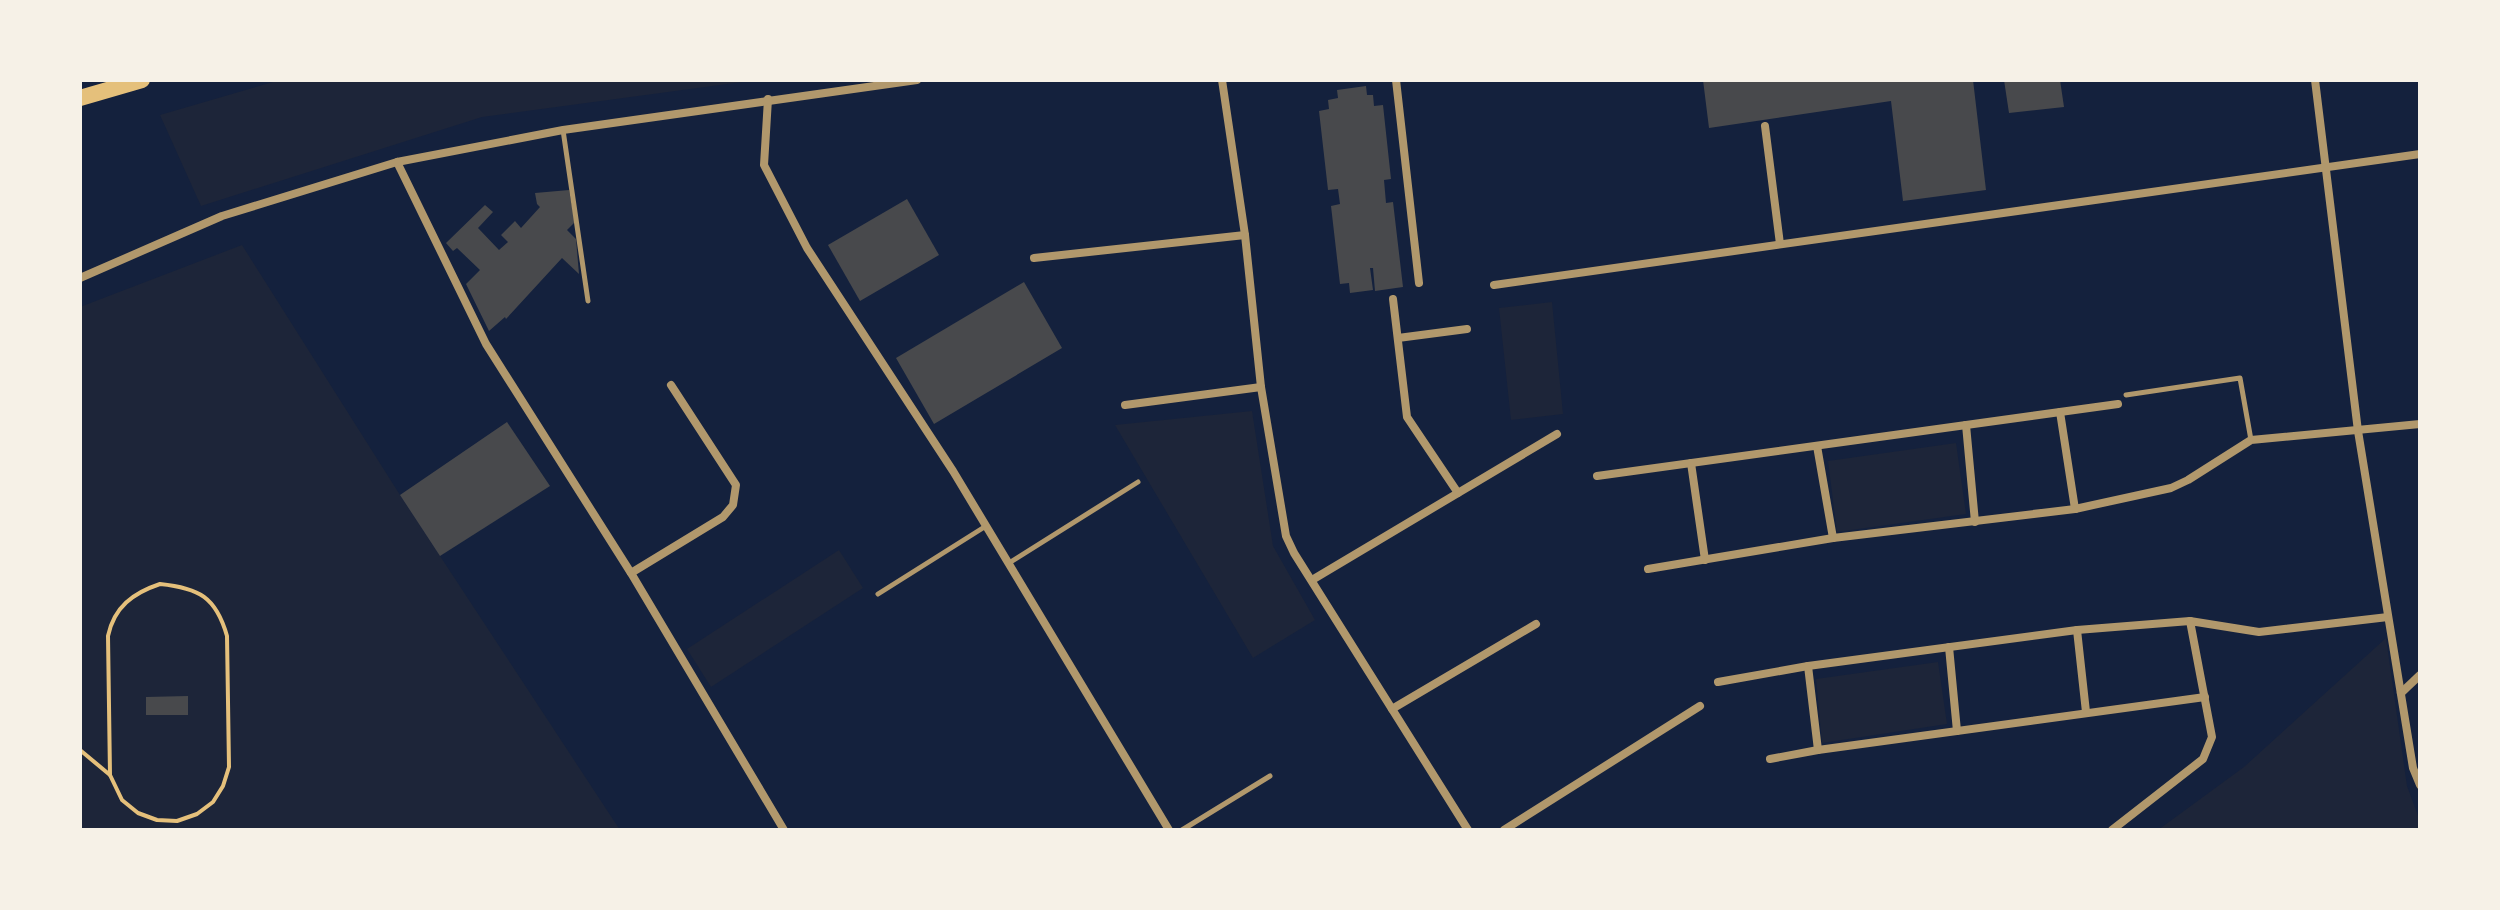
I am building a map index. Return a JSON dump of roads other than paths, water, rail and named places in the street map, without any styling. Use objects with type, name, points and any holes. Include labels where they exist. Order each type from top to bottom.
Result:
[{"type":"highway","points":[[80,98],[142,80]]},
{"type":"street","points":[[80,278],[222,216],[397,162],[563,130],[917,80]]},
{"type":"street","points":[[1222,80],[1245,235],[1261,387],[1286,536],[1468,830]]},
{"type":"street","points":[[1396,80],[1419,283]]},
{"type":"street","points":[[2315,80],[2358,431],[2413,768],[2420,785]]},
{"type":"street","points":[[768,99],[764,165],[807,248],[953,471],[1169,830]]},
{"type":"street","points":[[1765,126],[1780,244]]},
{"type":"street","points":[[1494,285],[2420,154]]},
{"type":"street","points":[[397,162],[486,344],[631,573],[784,830]]},
{"type":"street","points":[[1034,258],[1245,235]]},
{"type":"street","points":[[1393,299],[1407,417],[1458,493]]},
{"type":"street","points":[[1398,338],[1467,329]]},
{"type":"street","points":[[631,573],[723,517],[733,505],[736,485],[671,385]]},
{"type":"street","points":[[1125,405],[1261,387]]},
{"type":"street","points":[[1597,476],[2118,404]]},
{"type":"street","points":[[2060,412],[2075,509]]},
{"type":"street","points":[[1648,569],[1833,538],[2075,509],[2171,488],[2251,440],[2420,424]]},
{"type":"street","points":[[1966,425],[1975,522]]},
{"type":"street","points":[[1312,580],[1557,434]]},
{"type":"street","points":[[1817,446],[1833,538]]},
{"type":"street","points":[[1691,463],[1705,560]]},
{"type":"street","points":[[1718,682],[1808,666],[2077,630],[2190,621],[2259,632],[2388,617]]},
{"type":"street","points":[[2112,830],[2203,759],[2212,737],[2190,621]]},
{"type":"street","points":[[1392,709],[1536,624]]},
{"type":"street","points":[[2077,630],[2086,712]]},
{"type":"street","points":[[1949,647],[1957,731]]},
{"type":"street","points":[[1808,666],[1818,750]]},
{"type":"street","points":[[2401,693],[2420,675]]},
{"type":"street","points":[[1770,759],[2205,697]]},
{"type":"street","points":[[1504,830],[1700,706]]},
{"type":"lane","points":[[563,130],[588,301]]},
{"type":"lane","points":[[2126,395],[2240,378],[2251,440]]},
{"type":"lane","points":[[1008,563],[1138,482]]},
{"type":"lane","points":[[878,594],[986,526]]},
{"type":"lane","points":[[1182,830],[1270,776]]}]
